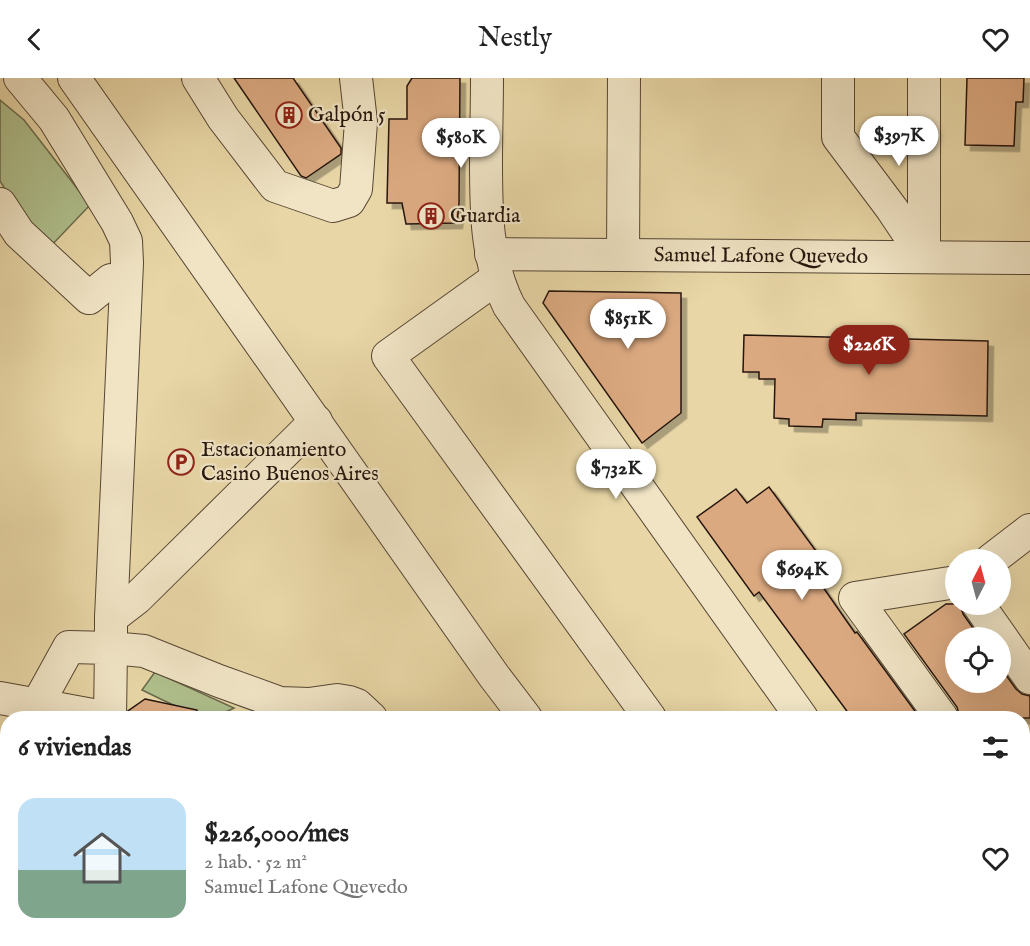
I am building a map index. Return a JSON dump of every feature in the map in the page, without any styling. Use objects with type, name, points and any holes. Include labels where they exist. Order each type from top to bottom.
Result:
[{"type":"street","points":[[20,78],[54,119],[117,222],[126,241],[110,711]]},
{"type":"street","points":[[74,78],[521,711]]},
{"type":"street","points":[[198,78],[223,118],[275,186],[333,206],[349,201],[356,189],[361,122],[356,78]]},
{"type":"street","points":[[487,78],[488,236],[494,266],[509,306],[797,711]]},
{"type":"street","points":[[622,255],[624,78]]},
{"type":"street","points":[[838,78],[838,137],[892,209],[924,257]]},
{"type":"street","points":[[924,78],[924,257]]},
{"type":"street","points":[[117,222],[156,195]]},
{"type":"street","points":[[0,204],[20,232],[89,298],[111,280],[126,281]]},
{"type":"street","name":"Samuel Lafone Quevedo","points":[[494,266],[622,255],[1030,258]]},
{"type":"street","points":[[494,266],[388,356],[645,711]]},
{"type":"street","points":[[37,705],[69,647],[111,633],[137,598],[316,421]]},
{"type":"street","points":[[1011,549],[1026,541]]},
{"type":"street","points":[[937,711],[855,598],[945,584]]},
{"type":"street","points":[[986,615],[1030,678]]},
{"type":"street","points":[[111,633],[144,651],[219,681],[271,711],[337,700],[357,705],[363,711]]},
{"type":"street","points":[[0,698],[71,711]]},
{"type":"green space","points":[[0,100],[24,120],[90,205],[49,248],[24,220],[0,181]]},
{"type":"green space","points":[[155,672],[234,708],[228,711],[187,711],[142,690]]},
{"type":"building","name":"Galpón 5","points":[[234,78],[293,78],[341,148],[341,154],[306,178],[301,176]]},
{"type":"building","points":[[412,78],[460,78],[457,223],[406,224],[402,203],[387,203],[389,119],[407,119],[407,86]]},
{"type":"building","points":[[967,78],[1024,78],[1023,102],[1016,102],[1014,146],[965,145]]},
{"type":"building","points":[[549,291],[681,293],[681,413],[642,443],[543,303]]},
{"type":"building","points":[[744,335],[988,341],[987,416],[856,413],[856,420],[823,419],[822,427],[789,426],[789,419],[774,418],[775,379],[759,379],[759,372],[743,372]]},
{"type":"building","points":[[769,487],[816,551],[804,560],[855,633],[857,632],[915,711],[847,711],[759,592],[754,596],[697,517],[736,489],[747,503]]},
{"type":"building","points":[[945,605],[945,615],[964,615],[972,627],[945,627],[945,690],[904,634]]},
{"type":"building","points":[[1011,682],[1022,694],[1030,696],[1030,711],[958,711],[947,693],[1011,693]]},
{"type":"building","points":[[145,699],[197,710],[197,711],[128,711]]},
{"type":"place","name":"Galpón 5","points":[[289,115]]},
{"type":"place","name":"Guardia","points":[[431,216]]},
{"type":"place","name":"Estacionamiento Casino Buenos Aires","points":[[181,462]]}]
